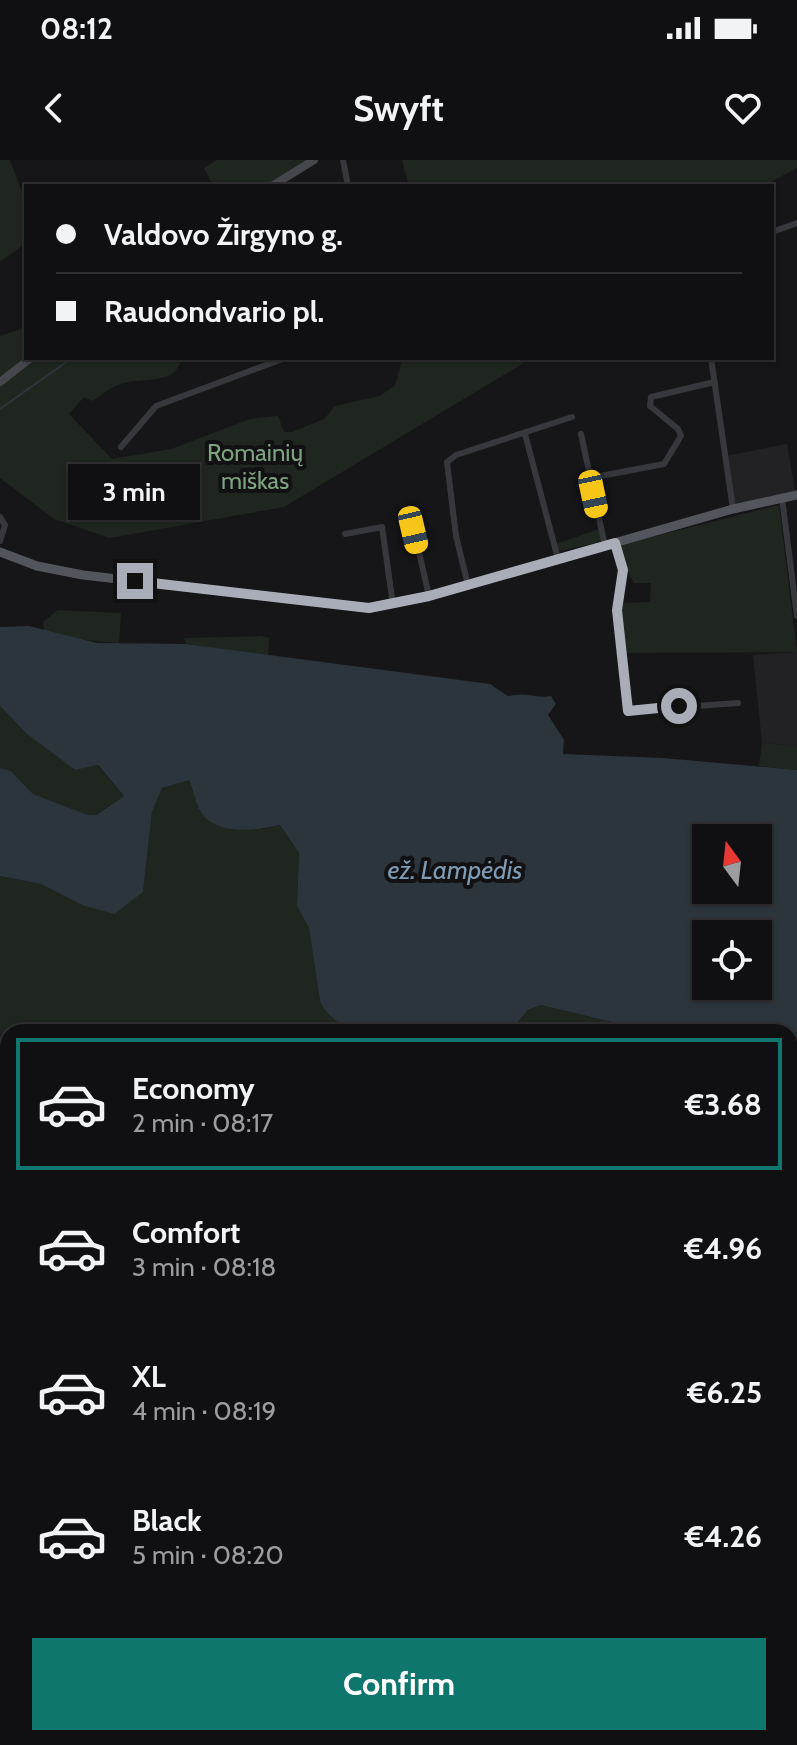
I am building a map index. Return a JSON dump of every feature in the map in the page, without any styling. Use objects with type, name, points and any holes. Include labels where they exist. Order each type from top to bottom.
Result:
[{"type":"main road","points":[[0,552],[37,566],[83,575],[339,607],[393,605],[733,509],[797,495]]},
{"type":"street","points":[[275,184],[314,160]]},
{"type":"street","points":[[343,160],[348,184]]},
{"type":"street","points":[[774,231],[797,223]]},
{"type":"street","points":[[0,382],[28,360]]},
{"type":"street","points":[[121,447],[156,406],[278,360]]},
{"type":"street","points":[[711,360],[731,476],[733,509]]},
{"type":"street","points":[[590,478],[664,464],[681,436],[678,429],[650,406],[651,397],[715,382]]},
{"type":"street","points":[[468,585],[456,536],[447,462],[456,455],[572,417]]},
{"type":"street","points":[[525,434],[558,559]]},
{"type":"street","points":[[581,434],[590,478],[610,544],[623,570],[617,610],[628,711],[738,703]]},
{"type":"street","points":[[782,498],[797,614]]},
{"type":"street","points":[[409,508],[429,596]]},
{"type":"street","points":[[0,517],[5,525],[0,541]]},
{"type":"street","points":[[345,534],[382,527],[393,605]]},
{"type":"shaded area","points":[[787,444],[795,491],[733,504],[726,456]]},
{"type":"shaded area","points":[[797,652],[797,746],[762,743],[753,655]]},
{"type":"green space","points":[[0,160],[10,160],[24,198],[24,244],[0,262]]},
{"type":"green space","points":[[217,160],[307,160],[269,184],[212,184],[204,168]]},
{"type":"green space","points":[[402,160],[797,160],[797,168],[767,184],[408,184]]},
{"type":"green space","points":[[24,328],[24,360],[0,378],[0,336]]},
{"type":"green space","name":"Romainių miškas","points":[[36,360],[181,360],[173,373],[165,377],[121,384],[93,401],[84,397],[69,414],[112,459],[171,449],[250,419],[278,416],[284,432],[292,432],[324,419],[335,406],[380,396],[395,385],[402,360],[529,360],[284,507],[110,538],[54,519],[0,478],[0,386]]},
{"type":"green space","points":[[779,505],[797,652],[624,653],[619,603],[650,602],[651,583],[634,583],[624,565],[620,545]]},
{"type":"green space","points":[[599,529],[601,540],[597,543],[559,551],[556,544]]},
{"type":"green space","points":[[58,610],[121,613],[119,643],[74,639],[44,630],[43,622]]},
{"type":"green space","points":[[184,638],[269,638],[268,656],[186,644]]},
{"type":"green space","points":[[0,706],[27,734],[75,770],[97,765],[124,796],[95,815],[88,815],[33,794],[11,771],[0,768]]},
{"type":"green space","points":[[762,743],[797,746],[797,770],[759,766]]},
{"type":"green space","points":[[189,779],[200,812],[264,829],[280,825],[299,853],[297,906],[309,928],[320,1001],[332,1017],[345,1024],[0,1024],[0,876],[41,884],[82,905],[143,892],[152,812],[162,788]]},
{"type":"green space","points":[[541,1005],[621,1024],[516,1024],[528,1010]]},
{"type":"water","name":"ež. Lampėdis","points":[[29,626],[97,643],[186,644],[490,684],[508,696],[551,696],[556,704],[548,715],[564,740],[563,754],[663,758],[797,770],[797,1024],[621,1024],[541,1005],[528,1010],[516,1024],[341,1024],[320,1001],[309,928],[297,906],[299,853],[280,825],[247,830],[214,824],[199,809],[189,780],[162,788],[152,812],[143,892],[114,914],[82,905],[41,884],[0,876],[0,768],[11,771],[33,794],[88,815],[96,815],[124,796],[98,765],[75,770],[27,734],[0,706],[0,627]]},
{"type":"waterway","points":[[0,409],[69,360]]},
{"type":"route","points":[[135,581],[339,607],[369,608],[429,596],[615,543],[623,570],[617,610],[628,711],[679,706]]}]
